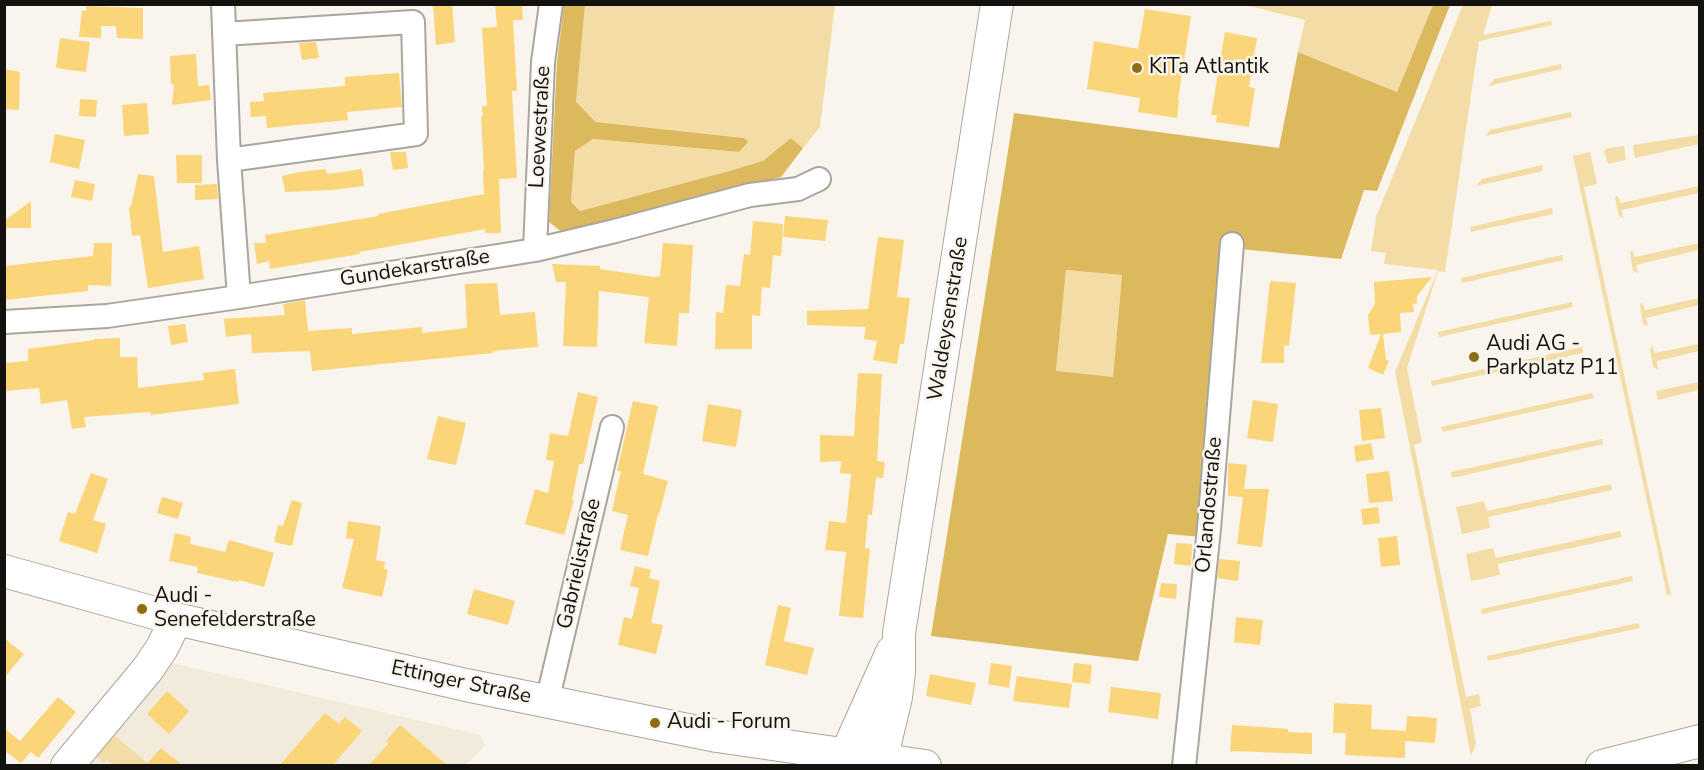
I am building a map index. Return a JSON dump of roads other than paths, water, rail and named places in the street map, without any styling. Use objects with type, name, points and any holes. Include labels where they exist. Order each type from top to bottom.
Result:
[{"type":"street","points":[[223,4],[239,297]]},
{"type":"street","name":"Loewestraße","points":[[535,250],[543,62],[551,4]]},
{"type":"street","name":"Waldeysenstraße","points":[[881,760],[896,697],[899,672],[899,633],[997,4]]},
{"type":"street","points":[[224,34],[413,22],[416,134],[230,160]]},
{"type":"street","name":"Gundekarstraße","points":[[4,322],[107,316],[535,250],[750,195],[798,189],[819,179]]},
{"type":"street","name":"Orlandostraße","points":[[1184,765],[1209,530],[1232,244]]},
{"type":"street","name":"Gabrielistraße","points":[[547,702],[612,427]]},
{"type":"street","name":"Ettinger Straße","points":[[4,571],[176,619],[465,685],[717,736],[925,765]]},
{"type":"street","points":[[66,765],[147,670],[162,648],[176,619]]},
{"type":"street","name":"Waldeysenstraße","points":[[846,755],[899,633]]},
{"type":"street","points":[[1602,765],[1700,741]]},
{"type":"place","name":"KiTa Atlantik","points":[[1137,68]]},
{"type":"place","name":"Audi AG - Parkplatz P11","points":[[1474,357]]},
{"type":"place","name":"Audi - Senefelderstraße","points":[[142,609]]},
{"type":"place","name":"Audi - Forum","points":[[655,723]]}]
